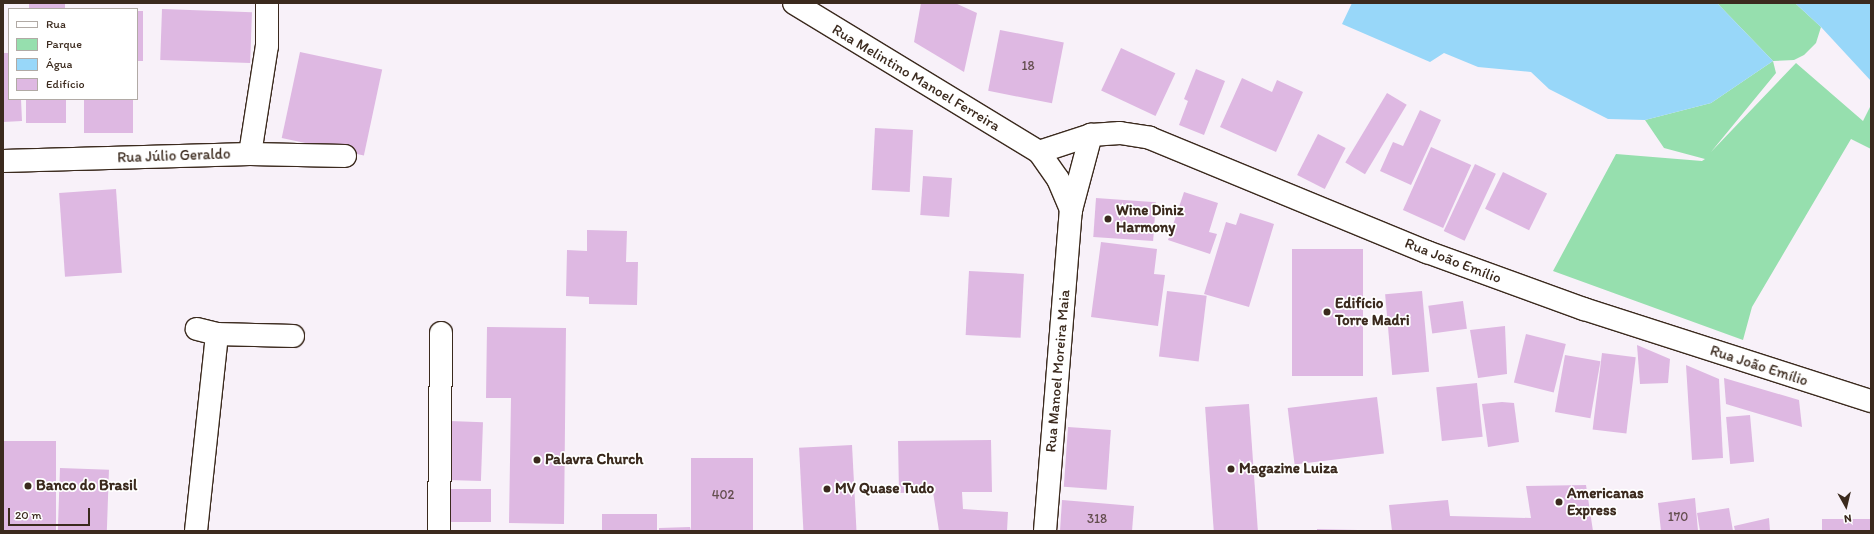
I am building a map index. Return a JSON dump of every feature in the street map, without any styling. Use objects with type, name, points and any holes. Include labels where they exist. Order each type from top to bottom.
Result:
[{"type":"main road","points":[[250,154],[267,46],[267,3]]},
{"type":"main road","name":"Rua Melintino Manoel Ferreira","points":[[794,3],[1039,152]]},
{"type":"main road","name":"Rua João Emílio","points":[[1039,152],[1091,135],[1120,133],[1150,138],[1427,252],[1584,309],[1871,401]]},
{"type":"main road","name":"Rua Manoel Moreira Maia","points":[[1045,531],[1072,210],[1091,135]]},
{"type":"main road","name":"Rua Manoel Moreira Maia","points":[[1039,152],[1058,180],[1072,210]]},
{"type":"main road","name":"Rua Júlio Geraldo","points":[[3,161],[250,154],[345,156]]},
{"type":"main road","points":[[197,328],[217,334],[293,336]]},
{"type":"main road","points":[[439,531],[441,333]]},
{"type":"main road","points":[[196,531],[217,334]]},
{"type":"green space","points":[[1717,3],[1795,3],[1821,27],[1816,43],[1804,55],[1794,60],[1773,61]]},
{"type":"green space","points":[[1773,61],[1776,73],[1711,152],[1796,63],[1863,121],[1871,105],[1871,149],[1851,139],[1752,307],[1743,340],[1553,271],[1616,154],[1702,161],[1705,159],[1664,148],[1645,120],[1711,103]]},
{"type":"water","points":[[1352,3],[1717,3],[1773,61],[1711,103],[1645,120],[1608,119],[1549,89],[1531,72],[1478,67],[1444,53],[1430,62],[1342,24]]},
{"type":"water","points":[[1795,3],[1871,3],[1871,81],[1821,27]]},
{"type":"building","points":[[29,3],[65,3],[65,8],[29,8]]},
{"type":"building","points":[[921,3],[955,3],[977,13],[964,72],[914,42]]},
{"type":"building","points":[[162,9],[252,12],[250,63],[160,60]]},
{"type":"building","points":[[138,11],[143,11],[143,61],[138,61]]},
{"type":"building","points":[[1000,30],[1064,42],[1052,103],[988,91]]},
{"type":"building","points":[[1121,48],[1175,73],[1156,116],[1101,91]]},
{"type":"building","points":[[300,52],[382,69],[364,156],[282,138]]},
{"type":"building","points":[[3,53],[8,53],[8,100],[21,100],[22,121],[3,122]]},
{"type":"building","points":[[1196,69],[1225,81],[1204,135],[1179,125],[1188,101],[1184,99]]},
{"type":"building","points":[[1242,78],[1272,92],[1277,80],[1303,92],[1276,152],[1220,127]]},
{"type":"building","points":[[1387,93],[1407,105],[1365,174],[1345,162]]},
{"type":"building","points":[[26,100],[66,100],[66,123],[26,123]]},
{"type":"building","points":[[84,100],[133,100],[133,133],[84,133]]},
{"type":"building","points":[[1420,110],[1441,120],[1411,185],[1380,171],[1393,142],[1403,146]]},
{"type":"building","points":[[875,128],[913,130],[910,192],[872,190]]},
{"type":"building","points":[[1318,134],[1346,148],[1325,189],[1297,175]]},
{"type":"building","points":[[1431,147],[1471,165],[1443,228],[1403,210]]},
{"type":"building","points":[[1475,164],[1496,174],[1465,241],[1444,231]]},
{"type":"building","points":[[1503,172],[1547,193],[1529,230],[1485,209]]},
{"type":"building","points":[[923,176],[952,178],[949,217],[920,215]]},
{"type":"building","points":[[116,189],[122,273],[65,277],[59,193]]},
{"type":"building","points":[[1184,192],[1218,203],[1209,232],[1217,234],[1210,254],[1168,240]]},
{"type":"building","points":[[1096,198],[1156,202],[1153,241],[1093,237]]},
{"type":"building","points":[[1240,213],[1274,224],[1249,307],[1204,294],[1226,222],[1236,225]]},
{"type":"building","points":[[587,230],[627,231],[626,262],[638,262],[637,305],[589,304],[589,297],[566,296],[567,250],[587,251]]},
{"type":"building","points":[[1101,242],[1157,249],[1154,274],[1165,275],[1158,326],[1091,317]]},
{"type":"building","name":"Edifício Torre Madri","points":[[1292,249],[1363,249],[1363,376],[1292,376]]},
{"type":"building","points":[[969,271],[1024,274],[1021,338],[966,335]]},
{"type":"building","points":[[1167,291],[1207,296],[1199,361],[1159,357]]},
{"type":"building","points":[[1422,291],[1429,372],[1392,375],[1385,294]]},
{"type":"building","points":[[1463,301],[1467,329],[1432,334],[1428,306]]},
{"type":"building","points":[[1505,326],[1507,374],[1478,378],[1470,330]]},
{"type":"building","name":"Palavra Church","points":[[487,327],[566,328],[564,524],[509,523],[511,398],[486,398]]},
{"type":"building","points":[[1526,334],[1566,344],[1554,392],[1514,383]]},
{"type":"building","points":[[1637,345],[1670,359],[1668,383],[1640,384]]},
{"type":"building","points":[[1602,353],[1636,357],[1626,434],[1593,429]]},
{"type":"building","points":[[1565,355],[1600,361],[1590,418],[1555,412]]},
{"type":"building","points":[[1686,365],[1719,379],[1723,458],[1692,460]]},
{"type":"building","points":[[1724,378],[1799,400],[1802,427],[1726,404]]},
{"type":"building","points":[[1477,383],[1483,437],[1442,441],[1436,387]]},
{"type":"building","points":[[1377,397],[1384,454],[1295,465],[1288,408]]},
{"type":"building","points":[[1502,402],[1514,403],[1519,442],[1488,447],[1482,404]]},
{"type":"building","name":"Magazine Luiza","points":[[1249,404],[1258,531],[1214,531],[1205,407]]},
{"type":"building","points":[[1750,415],[1754,462],[1730,464],[1726,417]]},
{"type":"building","points":[[450,421],[483,422],[481,481],[448,480]]},
{"type":"building","points":[[1068,427],[1111,430],[1107,490],[1064,487]]},
{"type":"building","points":[[991,440],[992,492],[962,492],[963,509],[1008,512],[1007,531],[939,531],[933,492],[899,493],[898,441]]},
{"type":"building","name":"Banco do Brasil","points":[[3,441],[56,441],[56,531],[3,531]]},
{"type":"building","name":"MV Quase Tudo","points":[[852,445],[857,531],[803,531],[799,448]]},
{"type":"building","points":[[691,458],[753,458],[753,531],[691,531]]},
{"type":"building","points":[[60,468],[109,470],[107,531],[58,531]]},
{"type":"building","points":[[1586,485],[1593,531],[1392,531],[1389,505],[1448,500],[1450,516],[1531,518],[1526,486]]},
{"type":"building","points":[[449,489],[491,489],[491,522],[449,522]]},
{"type":"building","points":[[1695,498],[1698,531],[1661,531],[1658,503]]},
{"type":"building","points":[[1062,500],[1134,506],[1132,531],[1060,531]]},
{"type":"building","points":[[1729,508],[1733,531],[1700,531],[1697,513]]},
{"type":"building","points":[[602,514],[657,514],[657,531],[602,531]]},
{"type":"building","points":[[1769,518],[1770,531],[1735,531],[1734,526]]},
{"type":"building","points":[[1822,519],[1871,519],[1871,531],[1822,531]]},
{"type":"building","points":[[690,527],[691,531],[659,531],[659,528]]},
{"type":"building","points":[[1317,529],[1358,530],[1358,531],[1317,531]]},
{"type":"place","name":"Wine Diniz Harmony","points":[[1108,219]]},
{"type":"place","name":"Edifício Torre Madri","points":[[1327,312]]},
{"type":"place","name":"Palavra Church","points":[[537,460]]},
{"type":"place","name":"Magazine Luiza","points":[[1231,469]]},
{"type":"place","name":"Banco do Brasil","points":[[28,486]]},
{"type":"place","name":"MV Quase Tudo","points":[[827,489]]},
{"type":"place","name":"Americanas Express","points":[[1559,502]]}]
